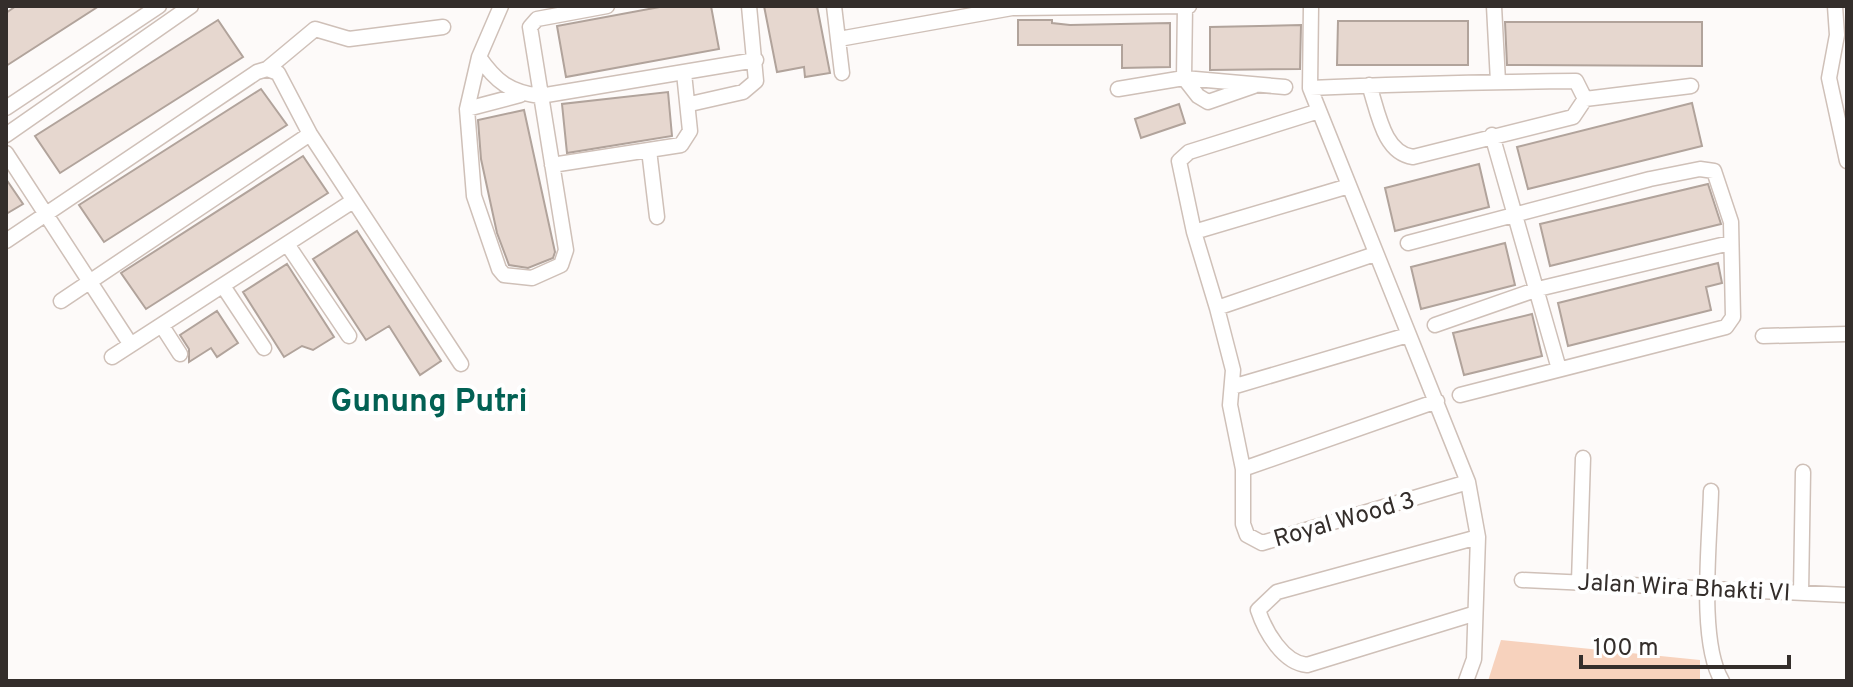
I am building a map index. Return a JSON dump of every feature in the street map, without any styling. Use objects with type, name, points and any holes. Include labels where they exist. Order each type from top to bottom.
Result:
[{"type":"street","points":[[6,108],[159,6]]},
{"type":"street","points":[[6,135],[191,6]]},
{"type":"street","points":[[501,6],[479,57],[467,109],[474,196],[499,269],[504,275],[532,278],[561,265],[566,250],[552,165],[532,95],[531,25],[537,19],[607,6]]},
{"type":"street","points":[[690,104],[748,90],[756,81],[749,6]]},
{"type":"street","points":[[834,6],[842,73]]},
{"type":"street","points":[[839,39],[1012,7],[1187,6],[1184,78],[1198,96],[1208,102],[1259,85]]},
{"type":"street","points":[[1311,6],[1310,88],[1468,482],[1478,537],[1473,614],[1474,659],[1466,681]]},
{"type":"street","points":[[1494,6],[1498,82]]},
{"type":"street","points":[[1835,6],[1840,48],[1829,78],[1847,161]]},
{"type":"street","points":[[6,241],[257,72],[267,69],[315,29],[349,39],[443,27]]},
{"type":"street","points":[[479,57],[502,84],[532,95]]},
{"type":"street","points":[[467,109],[532,95],[756,60]]},
{"type":"street","points":[[267,69],[278,73],[310,134],[461,364]]},
{"type":"street","points":[[552,165],[679,146],[690,131],[690,104],[684,73]]},
{"type":"street","points":[[1118,89],[1184,78],[1285,87]]},
{"type":"street","points":[[1310,88],[1576,81],[1585,99]]},
{"type":"street","points":[[1369,85],[1392,147],[1402,156],[1413,157],[1573,117],[1585,99],[1691,86]]},
{"type":"street","points":[[1319,111],[1184,155],[1178,165],[1233,370],[1232,424],[1243,469],[1437,401]]},
{"type":"street","points":[[61,301],[310,134]]},
{"type":"street","points":[[1492,135],[1559,369]]},
{"type":"street","points":[[649,150],[657,217]]},
{"type":"street","points":[[6,153],[131,345]]},
{"type":"street","points":[[1408,243],[1650,179],[1700,169],[1714,171],[1731,222],[1733,317],[1726,327],[1460,395]]},
{"type":"street","points":[[1194,232],[1349,186]]},
{"type":"street","points":[[112,357],[353,201]]},
{"type":"street","points":[[1435,325],[1538,289],[1730,243]]},
{"type":"street","points":[[287,244],[349,336]]},
{"type":"street","points":[[1217,308],[1375,254]]},
{"type":"street","points":[[223,286],[264,348]]},
{"type":"street","points":[[162,326],[180,354]]},
{"type":"street","points":[[1763,336],[1847,334]]},
{"type":"street","points":[[1232,387],[1408,335]]},
{"type":"street","points":[[1579,582],[1583,458]]},
{"type":"street","name":"Royal Wood 3","points":[[1243,469],[1247,535],[1262,543],[1468,482]]},
{"type":"street","points":[[1801,593],[1803,472]]},
{"type":"street","points":[[1711,491],[1708,587],[1711,663],[1722,681]]},
{"type":"street","points":[[1473,614],[1307,665],[1293,662],[1265,629],[1258,610],[1277,592],[1478,537]]},
{"type":"street","name":"Jalan Wira Bhakti VI","points":[[1522,580],[1847,595]]},
{"type":"shaded area","points":[[1501,640],[1700,660],[1700,681],[1488,681]]},
{"type":"building","points":[[16,6],[99,6],[6,66],[6,13]]},
{"type":"building","points":[[665,6],[711,6],[719,49],[566,77],[557,26]]},
{"type":"building","points":[[764,6],[817,6],[830,73],[805,77],[804,67],[777,72]]},
{"type":"building","points":[[218,20],[243,57],[60,173],[35,136]]},
{"type":"building","points":[[1018,20],[1052,20],[1052,23],[1070,25],[1170,23],[1170,67],[1122,68],[1122,45],[1018,45]]},
{"type":"building","points":[[1338,21],[1468,21],[1468,65],[1337,65]]},
{"type":"building","points":[[1505,22],[1702,22],[1702,66],[1507,65]]},
{"type":"building","points":[[1301,25],[1300,69],[1210,70],[1210,27]]},
{"type":"building","points":[[261,89],[287,125],[104,242],[79,205]]},
{"type":"building","points":[[668,92],[672,136],[567,153],[562,104]]},
{"type":"building","points":[[1692,103],[1702,146],[1528,189],[1517,147]]},
{"type":"building","points":[[1179,104],[1185,123],[1141,138],[1135,119]]},
{"type":"building","points":[[524,110],[555,252],[553,258],[528,268],[509,265],[497,233],[481,159],[478,120]]},
{"type":"building","points":[[303,156],[328,193],[146,309],[121,273]]},
{"type":"building","points":[[1479,164],[1489,207],[1395,231],[1385,188]]},
{"type":"building","points":[[6,179],[23,204],[6,214]]},
{"type":"building","points":[[1708,184],[1721,224],[1550,266],[1540,224]]},
{"type":"building","points":[[357,231],[441,361],[420,375],[389,326],[366,340],[313,259]]},
{"type":"building","points":[[1505,243],[1515,285],[1421,309],[1411,267]]},
{"type":"building","points":[[1718,263],[1722,283],[1706,287],[1711,310],[1568,346],[1558,303]]},
{"type":"building","points":[[287,264],[334,337],[313,350],[302,346],[284,357],[243,292]]},
{"type":"building","points":[[217,311],[238,343],[217,357],[211,348],[189,362],[189,349],[180,335]]},
{"type":"building","points":[[1532,314],[1542,356],[1464,375],[1453,333]]},
{"type":"district","name":"Gunung Putri","points":[[429,400]]}]
